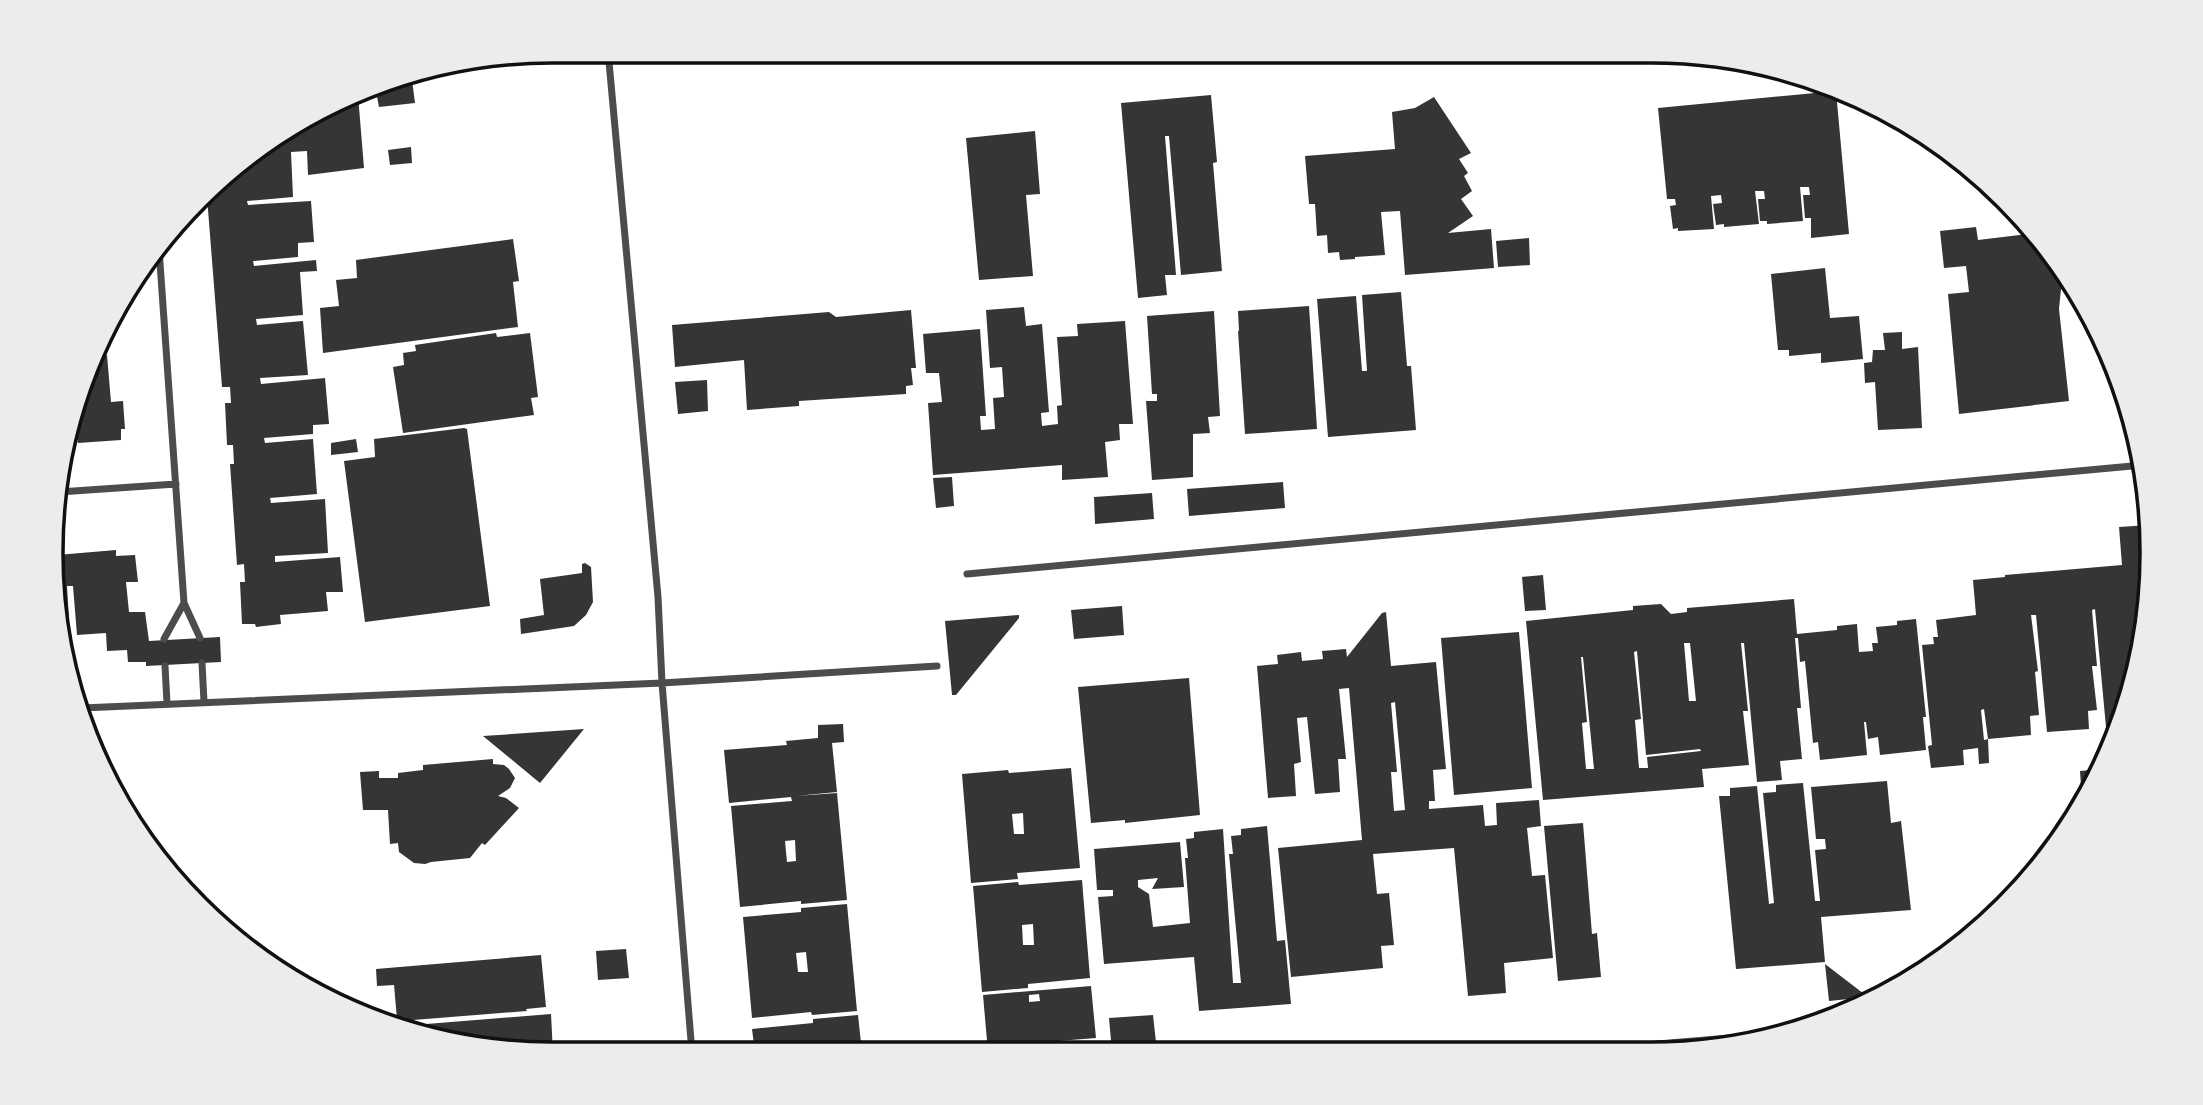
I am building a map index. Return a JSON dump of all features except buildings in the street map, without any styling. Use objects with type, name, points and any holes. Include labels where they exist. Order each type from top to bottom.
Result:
[{"type":"street","points":[[609,63],[658,597],[662,683],[691,1042]]},
{"type":"street","points":[[160,261],[184,603],[200,638]]},
{"type":"street","points":[[967,574],[2132,466]]},
{"type":"street","points":[[67,491],[176,484]]},
{"type":"street","points":[[164,639],[184,603]]},
{"type":"street","points":[[202,663],[204,702]]},
{"type":"street","points":[[165,666],[167,704]]},
{"type":"street","points":[[88,708],[662,683],[937,666]]}]
